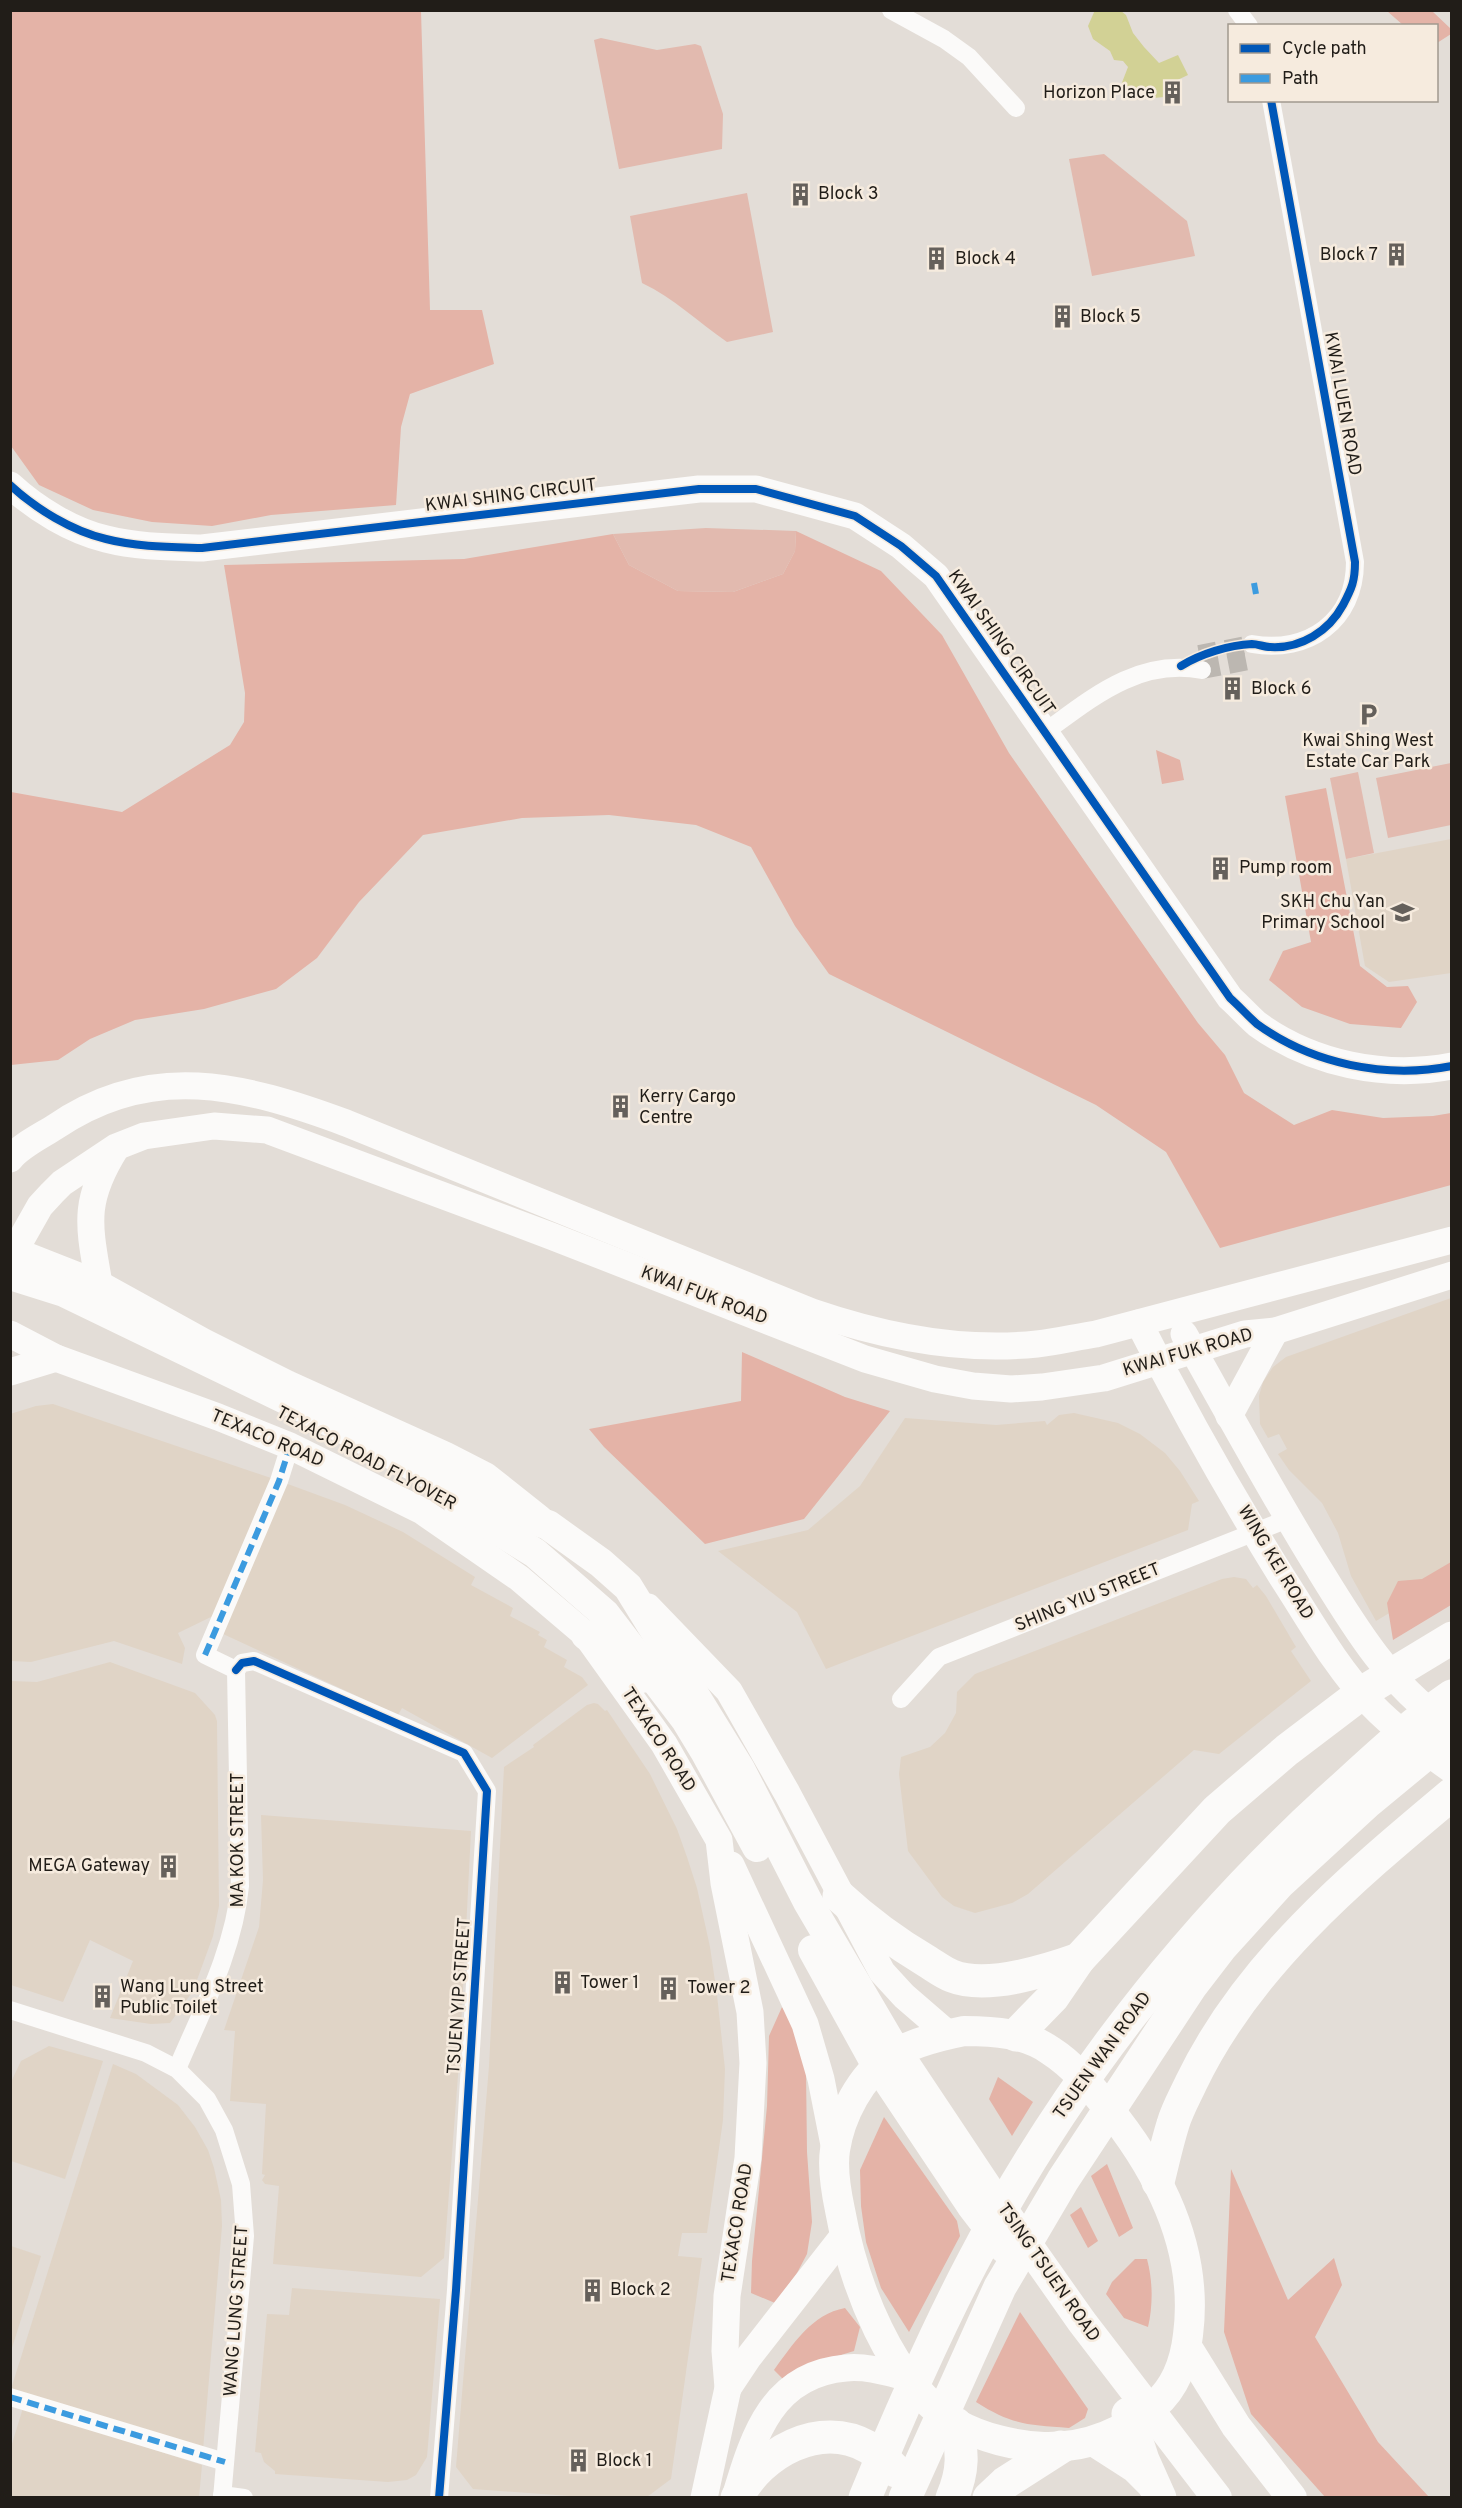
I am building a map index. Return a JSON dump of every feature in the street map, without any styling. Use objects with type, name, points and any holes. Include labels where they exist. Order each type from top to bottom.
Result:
[{"type":"highway","points":[[1016,2035],[1053,1997],[1079,1959],[1217,1810],[1287,1750],[1366,1690],[1452,1638]]},
{"type":"highway","name":"TSUEN WAN ROAD","points":[[865,2498],[923,2363],[972,2262],[1033,2156],[1115,2036],[1197,1935],[1258,1868],[1367,1765],[1452,1696]]},
{"type":"highway","name":"TSUEN WAN ROAD","points":[[907,2495],[1000,2287],[1063,2180],[1191,1986],[1221,1947],[1280,1882],[1366,1803],[1452,1732]]},
{"type":"highway","points":[[1158,2182],[1173,2122],[1204,2056],[1226,2021],[1288,1943],[1359,1872],[1452,1794]]},
{"type":"highway","points":[[839,1896],[900,1945],[953,1977],[987,1981],[1017,1978],[1079,1959]]},
{"type":"highway","points":[[1128,2414],[1143,2460],[1162,2498]]},
{"type":"highway","points":[[952,2498],[957,2486],[963,2452],[956,2424]]},
{"type":"highway","points":[[736,2498],[755,2472],[775,2454],[810,2439],[830,2436],[848,2439],[868,2447],[885,2460],[897,2472],[907,2495]]},
{"type":"highway","points":[[988,2498],[1005,2483],[1061,2447]]},
{"type":"main road","name":"KWAI SHING CIRCUIT","points":[[10,485],[24,497],[62,521],[104,539],[146,546],[202,548],[699,489],[756,489],[855,516],[901,546],[936,576],[1230,998],[1256,1022],[1283,1040],[1345,1064],[1404,1072],[1427,1071],[1452,1066]]},
{"type":"main road","name":"KWAI FUK ROAD","points":[[11,1157],[79,1111],[119,1095],[172,1086],[234,1090],[288,1102],[337,1120],[784,1302],[872,1331],[936,1343],[1006,1346],[1037,1344],[1173,1315],[1323,1272],[1452,1240]]},
{"type":"main road","name":"KWAI FUK ROAD","points":[[12,1258],[40,1206],[62,1183],[116,1147],[144,1136],[214,1126],[267,1130],[551,1236],[865,1359],[935,1379],[982,1387],[1011,1389],[1042,1387],[1104,1378],[1245,1334],[1275,1331],[1452,1275]]},
{"type":"main road","points":[[99,1284],[90,1227],[91,1202],[104,1167],[116,1147]]},
{"type":"main road","name":"TEXACO ROAD","points":[[12,1258],[99,1284],[267,1374],[486,1476],[601,1563],[628,1587],[729,1692],[787,1793],[839,1896],[882,1972],[904,1996],[948,2034]]},
{"type":"main road","name":"TEXACO ROAD FLYOVER","points":[[12,1258],[64,1292],[197,1367],[433,1491],[535,1553],[605,1614],[682,1695]]},
{"type":"main road","name":"TEXACO ROAD FLYOVER","points":[[10,1291],[60,1307],[197,1367],[308,1410],[476,1499],[548,1525]]},
{"type":"main road","name":"WING KEI ROAD","points":[[1173,1315],[1288,1519],[1359,1635],[1395,1678],[1434,1715],[1452,1727]]},
{"type":"main road","name":"WING KEI ROAD","points":[[1139,1323],[1158,1361],[1255,1532],[1331,1654],[1369,1702],[1389,1722],[1413,1743],[1452,1770]]},
{"type":"main road","points":[[1229,1416],[1275,1331]]},
{"type":"main road","name":"TEXACO ROAD","points":[[10,1334],[56,1358],[291,1446],[422,1511],[519,1578],[586,1635],[664,1744],[719,1840],[724,1883],[750,2012],[753,2063],[748,2158],[727,2296],[724,2351],[728,2388],[704,2498]]},
{"type":"main road","points":[[10,1372],[56,1358]]},
{"type":"main road","name":"TEXACO ROAD","points":[[628,1587],[682,1695],[706,1752],[792,1911],[880,2048]]},
{"type":"main road","points":[[586,1635],[682,1695]]},
{"type":"main road","name":"TEXACO ROAD","points":[[682,1695],[740,1769],[880,2048]]},
{"type":"main road","points":[[719,1840],[805,2024],[821,2079],[835,2150],[835,2186],[844,2235],[870,2312],[887,2348],[906,2377],[956,2424],[997,2440],[1034,2446],[1061,2447],[1093,2441],[1136,2422],[1160,2402],[1181,2369],[1192,2307],[1185,2256],[1174,2216],[1158,2182],[1126,2130],[1088,2083],[1051,2050],[1016,2035],[964,2031],[910,2047],[888,2058],[866,2080],[848,2109],[835,2150]]},
{"type":"main road","name":"TSING TSUEN ROAD","points":[[880,2048],[971,2205],[1036,2288],[1128,2414],[1162,2449],[1183,2465],[1217,2498]]},
{"type":"main road","name":"TSING TSUEN ROAD","points":[[880,2048],[989,2190],[1183,2465],[1200,2498]]},
{"type":"main road","points":[[728,2388],[748,2358],[844,2235]]},
{"type":"main road","points":[[1186,2348],[1236,2426],[1292,2498]]},
{"type":"main road","points":[[736,2498],[747,2456],[766,2414],[781,2396],[801,2382],[822,2372],[847,2367],[874,2369],[906,2377]]},
{"type":"main road","points":[[1093,2441],[1135,2468],[1162,2498]]},
{"type":"street","points":[[891,10],[944,39],[969,57],[1016,108]]},
{"type":"street","points":[[1237,10],[1248,24]]},
{"type":"street","name":"KWAI LUEN ROAD","points":[[1253,652],[1295,644],[1327,628],[1337,616],[1355,583],[1355,562],[1271,102]]},
{"type":"street","points":[[1045,732],[1114,684],[1135,675],[1200,662]]},
{"type":"street","points":[[236,1670],[205,1655],[279,1480],[291,1446]]},
{"type":"street","name":"SHING YIU STREET","points":[[901,1698],[939,1657],[1288,1519]]},
{"type":"street","name":"TSUEN YIP STREET","points":[[236,1670],[242,1663],[254,1661],[464,1753],[487,1791],[456,2290],[439,2498]]},
{"type":"street","name":"MA KOK STREET","points":[[177,2069],[230,1942],[238,1914],[240,1886],[236,1670]]},
{"type":"street","name":"WANG LUNG STREET","points":[[10,2010],[146,2053],[177,2069],[207,2099],[224,2130],[237,2167],[244,2205],[245,2236],[222,2497]]},
{"type":"street","points":[[10,2397],[225,2462]]},
{"type":"street","points":[[222,2497],[244,2498]]},
{"type":"shaded area","points":[[11,10],[421,11],[430,310],[482,310],[494,364],[410,394],[401,427],[396,505],[271,515],[212,526],[152,522],[93,510],[39,485],[11,446]]},
{"type":"shaded area","points":[[1095,10],[1121,11],[1126,15],[1133,33],[1159,63],[1178,55],[1188,75],[1171,83],[1164,97],[1154,98],[1151,94],[1136,100],[1121,85],[1128,67],[1123,61],[1114,60],[1110,51],[1093,39],[1088,26]]},
{"type":"shaded area","points":[[1387,11],[1432,11],[1451,29],[1451,34],[1438,42],[1438,24],[1402,24]]},
{"type":"shaded area","points":[[601,38],[657,50],[695,44],[701,46],[723,114],[722,149],[619,169],[594,40]]},
{"type":"shaded area","points":[[1104,154],[1187,221],[1195,256],[1092,276],[1069,159]]},
{"type":"shaded area","points":[[747,193],[773,332],[727,342],[675,303],[642,283],[630,216]]},
{"type":"shaded area","points":[[706,528],[796,531],[795,551],[783,574],[733,592],[678,591],[629,565],[613,534]]},
{"type":"shaded area","points":[[796,531],[881,571],[942,635],[1009,753],[1198,1023],[1225,1055],[1244,1093],[1294,1125],[1332,1110],[1383,1118],[1451,1113],[1451,1185],[1220,1248],[1166,1152],[1096,1105],[829,974],[795,926],[751,847],[696,825],[609,815],[522,818],[423,835],[359,902],[317,958],[276,989],[204,1009],[135,1020],[90,1039],[58,1060],[11,1065],[11,792],[122,812],[230,745],[244,722],[245,693],[224,565],[464,559],[613,534],[629,565],[678,591],[733,592],[783,574],[795,551]]},
{"type":"shaded area","points":[[1156,750],[1180,760],[1184,780],[1162,784]]},
{"type":"shaded area","points":[[1451,763],[1451,825],[1388,838],[1376,778]]},
{"type":"shaded area","points":[[1358,772],[1374,853],[1346,859],[1330,778]]},
{"type":"shaded area","points":[[1326,788],[1360,966],[1387,987],[1408,986],[1417,1002],[1401,1028],[1350,1024],[1302,1007],[1269,980],[1283,951],[1311,942],[1285,796]]},
{"type":"shaded area","name":"SKH Chu Yan Primary School","points":[[1451,839],[1451,973],[1389,982],[1365,966],[1346,859]]},
{"type":"shaded area","points":[[1451,1298],[1451,1576],[1376,1621],[1351,1576],[1338,1533],[1322,1503],[1289,1470],[1278,1454],[1287,1449],[1279,1434],[1268,1438],[1260,1424],[1259,1396],[1263,1382],[1273,1367],[1286,1357]]},
{"type":"shaded area","points":[[742,1352],[845,1397],[890,1411],[804,1519],[705,1544],[604,1447],[589,1429],[741,1401]]},
{"type":"shaded area","points":[[53,1404],[271,1478],[213,1616],[178,1633],[185,1648],[182,1664],[114,1641],[31,1662],[11,1661],[10,1414],[36,1406]]},
{"type":"shaded area","points":[[1074,1413],[1118,1423],[1140,1434],[1165,1453],[1180,1471],[1199,1501],[1192,1504],[1188,1530],[826,1669],[797,1612],[718,1551],[808,1530],[860,1486],[905,1418],[996,1425],[1045,1421],[1047,1425],[1059,1415]]},
{"type":"shaded area","points":[[285,1483],[345,1505],[403,1532],[475,1577],[471,1585],[513,1608],[510,1616],[540,1632],[538,1635],[547,1640],[544,1647],[567,1660],[564,1667],[582,1677],[588,1685],[492,1758],[402,1708],[398,1715],[221,1633]]},
{"type":"shaded area","points":[[1451,1562],[1451,1605],[1393,1640],[1387,1603],[1398,1581],[1422,1579]]},
{"type":"shaded area","points":[[1234,1577],[1246,1579],[1253,1588],[1257,1585],[1266,1596],[1296,1647],[1291,1651],[1311,1681],[1219,1754],[1194,1750],[1028,1894],[1012,1903],[975,1913],[954,1906],[942,1897],[908,1851],[899,1774],[901,1757],[930,1747],[945,1733],[956,1713],[957,1692],[975,1674],[1222,1579]]},
{"type":"shaded area","points":[[110,1662],[195,1693],[215,1715],[217,1721],[219,1906],[213,1936],[193,1991],[170,2023],[151,2024],[110,2018],[133,1961],[90,1940],[63,2002],[11,1985],[11,1681],[37,1682]]},
{"type":"shaded area","points":[[594,1703],[605,1711],[607,1710],[650,1774],[677,1829],[697,1888],[710,1947],[725,2069],[723,2120],[707,2233],[682,2233],[678,2256],[702,2258],[671,2479],[647,2497],[583,2497],[473,2489],[456,2467],[489,2066],[504,1767],[534,1747],[533,1745],[587,1705]]},
{"type":"shaded area","points":[[261,1815],[471,1831],[460,2049],[444,2258],[421,2277],[273,2264],[279,2186],[265,2184],[262,2180],[265,2175],[262,2174],[266,2104],[230,2101],[235,2031],[224,2030],[259,1927],[263,1880]]},
{"type":"shaded area","points":[[782,2007],[799,2033],[806,2072],[807,2152],[812,2222],[807,2254],[797,2273],[775,2303],[751,2293],[767,2106],[769,2036]]},
{"type":"shaded area","points":[[49,2046],[103,2061],[65,2179],[11,2161],[12,2080],[21,2061]]},
{"type":"shaded area","points":[[113,2064],[136,2074],[178,2105],[195,2127],[208,2150],[214,2168],[221,2200],[222,2226],[203,2450],[11,2389]]},
{"type":"shaded area","points":[[998,2077],[1033,2102],[1012,2136],[989,2099]]},
{"type":"shaded area","points":[[884,2117],[957,2221],[960,2236],[909,2332],[881,2288],[866,2242],[861,2206],[860,2170]]},
{"type":"shaded area","points":[[1107,2164],[1133,2228],[1119,2237],[1091,2176]]},
{"type":"shaded area","points":[[1231,2169],[1288,2300],[1334,2258],[1342,2285],[1315,2337],[1378,2442],[1429,2497],[1325,2497],[1251,2414],[1224,2332]]},
{"type":"shaded area","points":[[1081,2207],[1098,2241],[1088,2248],[1070,2215]]},
{"type":"shaded area","points":[[10,2246],[41,2256],[11,2351]]},
{"type":"shaded area","points":[[1135,2259],[1147,2259],[1149,2268],[1152,2293],[1148,2327],[1124,2318],[1106,2294],[1112,2282]]},
{"type":"shaded area","points":[[292,2288],[440,2299],[427,2457],[416,2475],[407,2480],[388,2482],[275,2474],[275,2471],[264,2462],[261,2453],[255,2452],[267,2314],[289,2315]]},
{"type":"shaded area","points":[[845,2308],[860,2327],[854,2351],[818,2362],[786,2382],[774,2370],[796,2341],[813,2323],[833,2311]]},
{"type":"shaded area","points":[[1020,2312],[1088,2409],[1085,2418],[1069,2428],[1010,2420],[976,2402]]},
{"type":"shaded area","points":[[23,2408],[202,2465],[199,2497],[11,2498],[11,2447]]},
{"type":"tunnel","points":[[1199,654],[1252,644]]},
{"type":"tunnel","points":[[1202,670],[1254,660]]},
{"type":"marked path","points":[[1254,583],[1256,594]]},
{"type":"marked path","points":[[205,1655],[279,1481],[290,1446]]},
{"type":"marked path","points":[[10,2397],[225,2462]]},
{"type":"cycle path","points":[[1181,666],[1224,648],[1252,644],[1281,647],[1293,645],[1313,636],[1330,623],[1337,614],[1349,594],[1354,579],[1355,562],[1271,102]]},
{"type":"cycle path","points":[[10,485],[55,518],[80,531],[130,544],[202,548],[699,489],[756,489],[855,516],[901,546],[936,576],[1230,998],[1257,1024],[1301,1049],[1350,1065],[1401,1071],[1452,1066]]},
{"type":"cycle path","points":[[236,1670],[242,1663],[254,1661],[464,1753],[487,1791],[456,2290],[439,2498]]},
{"type":"place","name":"Horizon Place","points":[[1173,93]]},
{"type":"place","name":"Block 3","points":[[800,194]]},
{"type":"place","name":"Block 7","points":[[1396,255]]},
{"type":"place","name":"Block 4","points":[[937,259]]},
{"type":"place","name":"Block 5","points":[[1062,317]]},
{"type":"place","name":"Block 6","points":[[1233,689]]},
{"type":"place","name":"Kwai Shing West Estate Car Park","points":[[1368,715]]},
{"type":"place","name":"Pump room","points":[[1221,868]]},
{"type":"place","name":"SKH Chu Yan Primary School","points":[[1403,912]]},
{"type":"place","name":"Kerry Cargo Centre","points":[[621,1107]]},
{"type":"place","name":"MEGA Gateway","points":[[168,1866]]},
{"type":"place","name":"Tower 1","points":[[562,1983]]},
{"type":"place","name":"Tower 2","points":[[669,1988]]},
{"type":"place","name":"Wang Lung Street Public Toilet","points":[[102,1997]]},
{"type":"place","name":"Block 2","points":[[592,2290]]},
{"type":"place","name":"Block 1","points":[[578,2461]]}]
